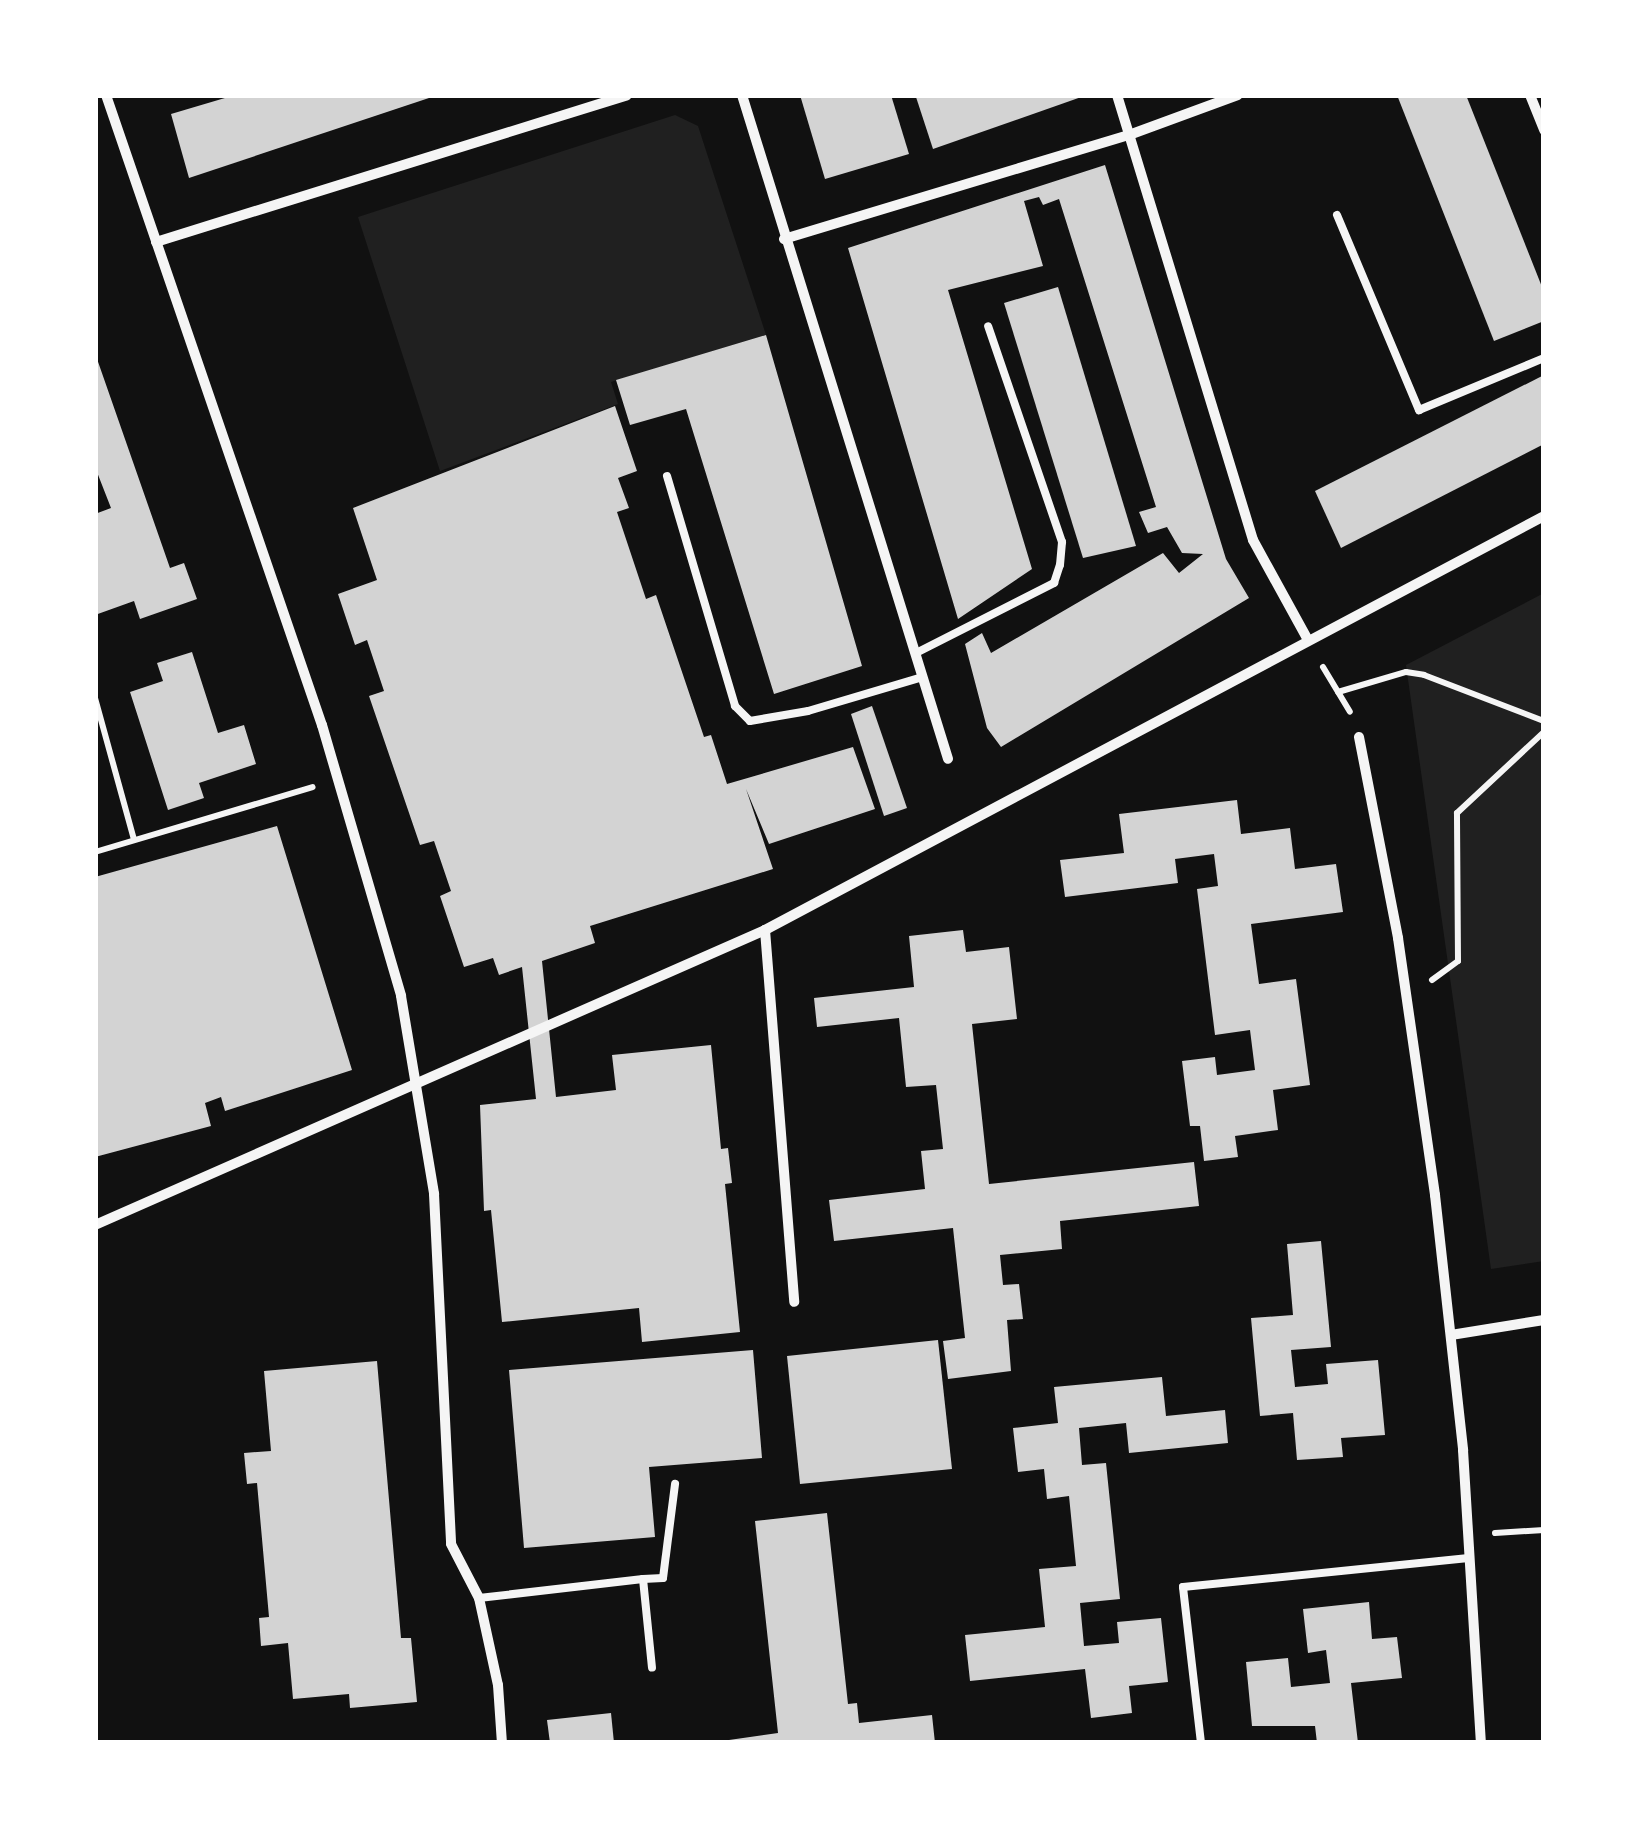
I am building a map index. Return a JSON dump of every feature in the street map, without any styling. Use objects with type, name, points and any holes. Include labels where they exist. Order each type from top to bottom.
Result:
[{"type":"street","points":[[106,95],[338,779],[401,996],[434,1194],[451,1544],[479,1598],[498,1685],[502,1743]]},
{"type":"street","points":[[156,242],[627,95]]},
{"type":"street","points":[[742,95],[948,759]]},
{"type":"street","points":[[1116,95],[1253,540],[1308,640]]},
{"type":"street","points":[[784,239],[1129,135],[1238,95]]},
{"type":"street","points":[[1530,95],[1544,130]]},
{"type":"street","points":[[95,1225],[765,930],[1544,516]]},
{"type":"street","points":[[1359,736],[1407,998],[1451,1335],[1481,1743]]},
{"type":"street","points":[[765,930],[794,1302]]},
{"type":"street","points":[[1451,1335],[1544,1320]]},
{"type":"lane","points":[[1338,216],[1419,410],[1544,358]]},
{"type":"lane","points":[[916,653],[1054,583],[1060,565],[1062,542],[988,326]]},
{"type":"lane","points":[[667,476],[735,706],[750,721],[808,712],[922,677]]},
{"type":"lane","points":[[479,1598],[663,1578],[675,1484]]},
{"type":"lane","points":[[1201,1743],[1184,1587],[1470,1558]]},
{"type":"lane","points":[[643,1579],[652,1668]]},
{"type":"path","points":[[1322,665],[1359,736]]},
{"type":"path","points":[[1338,692],[1406,672],[1424,675],[1544,721]]},
{"type":"path","points":[[95,698],[134,840]]},
{"type":"path","points":[[1407,998],[1458,961],[1458,813],[1544,732]]},
{"type":"path","points":[[95,852],[338,779]]},
{"type":"path","points":[[1468,1534],[1544,1530]]},
{"type":"shaded area","points":[[675,115],[698,126],[766,335],[611,382],[618,404],[440,471],[358,217]]},
{"type":"shaded area","points":[[1544,593],[1544,1261],[1491,1269],[1406,665]]},
{"type":"building","points":[[235,95],[435,96],[189,178],[171,114]]},
{"type":"building","points":[[800,95],[891,95],[909,154],[825,179]]},
{"type":"building","points":[[921,95],[1087,95],[933,149],[916,97]]},
{"type":"building","points":[[1397,95],[1466,95],[1544,292],[1544,321],[1494,341]]},
{"type":"building","points":[[1105,165],[1226,559],[1249,598],[1001,747],[987,728],[965,644],[982,633],[991,653],[1163,553],[1179,573],[1203,554],[1182,553],[1167,527],[1148,533],[1139,512],[1156,507],[1059,199],[1043,205],[1039,197],[1024,201],[1043,266],[948,290],[1032,569],[958,619],[848,248]]},
{"type":"building","points":[[1058,287],[1136,546],[1083,558],[1004,303]]},
{"type":"building","points":[[766,335],[862,666],[774,694],[686,409],[630,425],[616,380]]},
{"type":"building","points":[[96,356],[170,568],[184,563],[197,599],[140,619],[134,601],[95,615],[95,514],[111,508],[95,467]]},
{"type":"building","points":[[1544,375],[1544,444],[1341,548],[1315,491]]},
{"type":"building","points":[[615,406],[637,471],[618,478],[629,508],[617,512],[646,599],[656,595],[704,737],[711,735],[727,784],[853,747],[875,809],[769,844],[746,789],[773,869],[590,926],[595,943],[542,961],[556,1097],[616,1090],[612,1055],[711,1045],[721,1149],[728,1148],[732,1183],[725,1184],[740,1332],[642,1342],[639,1308],[502,1322],[491,1210],[484,1211],[480,1105],[536,1099],[522,967],[499,975],[493,958],[464,967],[440,896],[451,891],[434,841],[420,845],[369,696],[384,691],[367,640],[355,645],[338,594],[377,580],[353,508]]},
{"type":"building","points":[[192,652],[218,733],[244,725],[256,764],[199,783],[204,798],[168,810],[130,692],[163,681],[157,663]]},
{"type":"building","points":[[872,706],[907,808],[884,816],[851,714]]},
{"type":"building","points":[[1237,800],[1241,834],[1290,828],[1295,869],[1336,864],[1343,912],[1251,924],[1259,984],[1296,979],[1310,1085],[1273,1090],[1278,1130],[1235,1136],[1238,1157],[1204,1161],[1200,1126],[1190,1126],[1182,1061],[1215,1057],[1217,1075],[1255,1070],[1250,1030],[1215,1035],[1197,889],[1218,886],[1214,854],[1175,859],[1178,883],[1065,897],[1060,860],[1124,853],[1119,814]]},
{"type":"building","points":[[277,826],[352,1070],[225,1111],[221,1097],[205,1103],[211,1126],[95,1157],[95,877]]},
{"type":"building","points":[[963,930],[966,952],[1009,947],[1017,1019],[972,1024],[989,1184],[1194,1162],[1199,1206],[1060,1221],[1062,1249],[1000,1255],[1003,1285],[1019,1284],[1023,1319],[1007,1320],[1011,1371],[948,1379],[943,1341],[965,1338],[953,1228],[834,1241],[829,1200],[925,1189],[921,1151],[943,1149],[936,1085],[906,1087],[899,1018],[817,1027],[814,998],[914,987],[909,936]]},
{"type":"building","points":[[1321,1241],[1331,1347],[1291,1350],[1295,1387],[1328,1384],[1326,1364],[1378,1360],[1385,1435],[1341,1438],[1343,1457],[1297,1460],[1293,1413],[1260,1416],[1251,1318],[1293,1315],[1287,1244]]},
{"type":"building","points":[[938,1340],[952,1469],[800,1484],[787,1356]]},
{"type":"building","points":[[753,1350],[762,1458],[649,1467],[655,1537],[524,1548],[509,1370]]},
{"type":"building","points":[[377,1361],[401,1638],[411,1638],[417,1702],[350,1708],[349,1694],[293,1699],[288,1643],[261,1646],[259,1618],[269,1617],[257,1483],[247,1484],[244,1453],[271,1451],[264,1371]]},
{"type":"building","points":[[1162,1377],[1166,1416],[1225,1410],[1228,1443],[1129,1453],[1126,1423],[1079,1428],[1082,1465],[1106,1463],[1120,1599],[1080,1603],[1084,1646],[1119,1643],[1117,1622],[1161,1618],[1168,1682],[1129,1686],[1132,1713],[1091,1718],[1085,1669],[970,1681],[965,1635],[1045,1627],[1039,1569],[1076,1566],[1069,1496],[1047,1499],[1044,1469],[1018,1472],[1013,1428],[1058,1423],[1054,1387]]},
{"type":"building","points":[[827,1513],[848,1704],[857,1703],[859,1723],[932,1715],[935,1743],[708,1743],[778,1733],[755,1521]]},
{"type":"building","points":[[1369,1602],[1372,1639],[1397,1637],[1402,1678],[1351,1683],[1358,1743],[1317,1743],[1315,1726],[1252,1726],[1246,1662],[1288,1658],[1291,1687],[1330,1683],[1326,1650],[1308,1653],[1303,1609]]},
{"type":"building","points":[[611,1713],[614,1743],[550,1743],[547,1720]]}]
